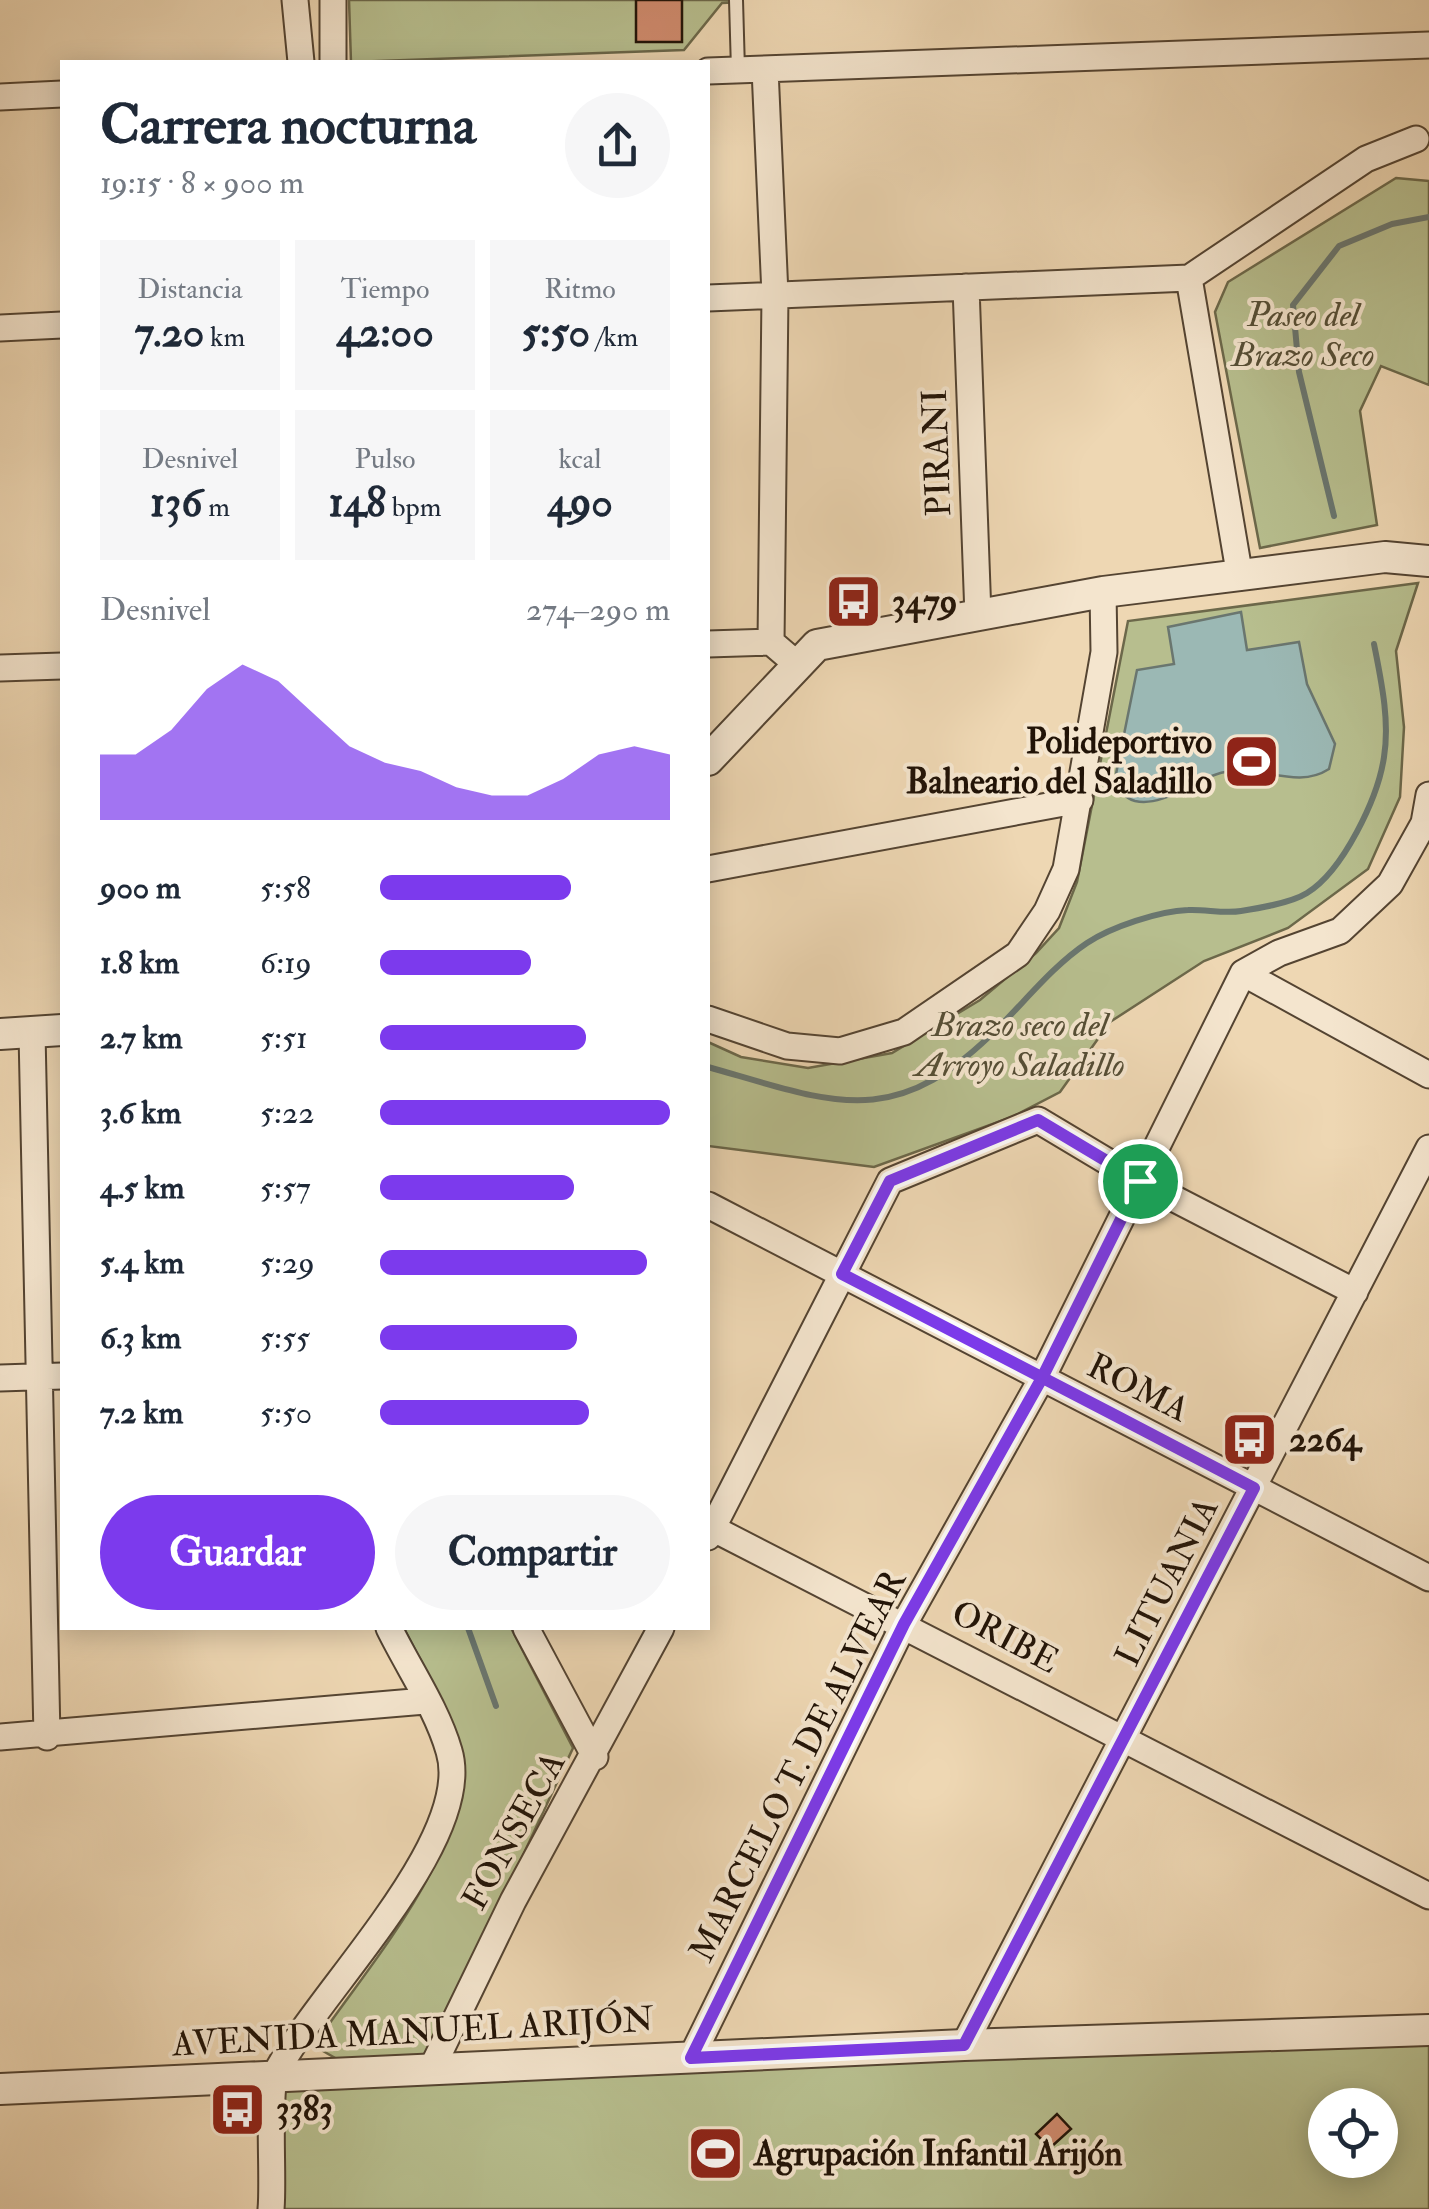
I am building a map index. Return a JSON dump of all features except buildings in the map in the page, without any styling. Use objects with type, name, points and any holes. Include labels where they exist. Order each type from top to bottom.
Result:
[{"type":"street","points":[[296,0],[301,60]]},
{"type":"street","points":[[333,0],[333,60]]},
{"type":"street","points":[[710,71],[1429,44]]},
{"type":"street","points":[[765,69],[775,296],[772,642]]},
{"type":"street","points":[[0,97],[60,94]]},
{"type":"street","points":[[710,298],[1190,278],[1366,159],[1416,139]]},
{"type":"street","points":[[1190,278],[1240,577]]},
{"type":"street","name":"PIRANI","points":[[966,287],[978,616]]},
{"type":"street","points":[[0,328],[60,325]]},
{"type":"street","points":[[710,758],[817,645],[1103,592],[1373,558],[1429,560]]},
{"type":"street","points":[[710,1020],[787,1046],[840,1051],[904,1032],[1018,954],[1048,911],[1066,868],[1104,652],[1103,592]]},
{"type":"street","points":[[710,644],[772,642],[798,666]]},
{"type":"street","points":[[0,668],[60,666]]},
{"type":"street","points":[[1243,973],[1279,953],[1340,931],[1390,884],[1426,825],[1429,796]]},
{"type":"street","points":[[710,869],[1080,800]]},
{"type":"street","points":[[1243,973],[1429,1076]]},
{"type":"street","name":"MARCELO T. DE ALVEAR","points":[[691,2058],[904,1624],[1042,1378],[1243,973]]},
{"type":"street","points":[[0,1034],[60,1030]]},
{"type":"street","points":[[32,1033],[51,1376],[47,1737]]},
{"type":"street","points":[[710,1528],[890,1181],[1038,1120],[1140,1181],[1355,1292]]},
{"type":"street","name":"LITUANIA","points":[[964,2045],[1429,1148]]},
{"type":"street","name":"ROMA","points":[[710,1205],[1429,1578]]},
{"type":"street","points":[[0,1378],[51,1376]]},
{"type":"street","name":"ORIBE","points":[[710,1530],[904,1624],[1429,1896]]},
{"type":"street","points":[[271,2209],[274,2076],[410,1881],[445,1811],[452,1784],[450,1752],[390,1630]]},
{"type":"street","points":[[527,1630],[594,1757]]},
{"type":"street","name":"FONSECA","points":[[431,2070],[513,1901],[660,1630]]},
{"type":"street","points":[[0,1737],[47,1737],[425,1701]]},
{"type":"street","name":"AVENIDA MANUEL ARIJÓN","points":[[0,2089],[964,2045],[1429,2030]]},
{"type":"lane","points":[[736,0],[738,70]]},
{"type":"green space","points":[[349,0],[741,0],[722,3],[684,50],[351,60]]},
{"type":"green space","name":"Paseo del Brazo Seco","points":[[1396,178],[1429,181],[1429,385],[1381,366],[1360,411],[1377,525],[1260,548],[1215,312],[1228,282]]},
{"type":"green space","name":"Polideportivo Balneario del Saladillo","points":[[1418,583],[1396,651],[1404,727],[1400,797],[1368,869],[1288,928],[1204,961],[1110,1022],[1060,1092],[1012,1117],[874,1167],[710,1146],[710,1043],[741,1057],[808,1068],[892,1053],[980,1000],[1059,928],[1077,882],[1128,621]]},
{"type":"green space","points":[[405,1630],[512,1630],[573,1748],[430,2055],[337,2059],[323,2051],[320,2037],[416,1899],[453,1820],[461,1782],[460,1746]]},
{"type":"green space","points":[[1429,2030],[1429,2209],[271,2209],[274,2076]]},
{"type":"water","points":[[1241,612],[1247,650],[1299,642],[1307,684],[1335,744],[1329,769],[1305,777],[1231,771],[1159,800],[1128,798],[1115,779],[1137,670],[1174,664],[1168,627]]},
{"type":"waterway","points":[[1334,516],[1299,372],[1293,305],[1339,246],[1392,224],[1429,217]]},
{"type":"waterway","points":[[710,1068],[828,1098],[862,1100],[894,1096],[927,1083],[962,1061],[1063,961],[1109,931],[1163,913],[1241,911],[1307,893],[1346,851],[1380,774],[1386,743],[1385,714],[1374,644]]},
{"type":"waterway","points":[[469,1630],[496,1706]]},
{"type":"place","name":"3479","points":[[853,602]]},
{"type":"place","name":"Polideportivo Balneario del Saladillo","points":[[1251,762]]},
{"type":"place","name":"2264","points":[[1250,1440]]},
{"type":"place","name":"3383","points":[[237,2109]]},
{"type":"place","name":"Agrupación Infantil Arijón","points":[[715,2154]]},
{"type":"route","points":[[1140,1181],[1038,1120],[890,1181],[842,1274],[1042,1378],[1254,1488],[1190,1614],[964,2045],[691,2058],[904,1624],[1042,1378],[1140,1181]]},
{"type":"park label","name":"Brazo seco del Arroyo Saladillo","points":[[1020,1045]]}]
